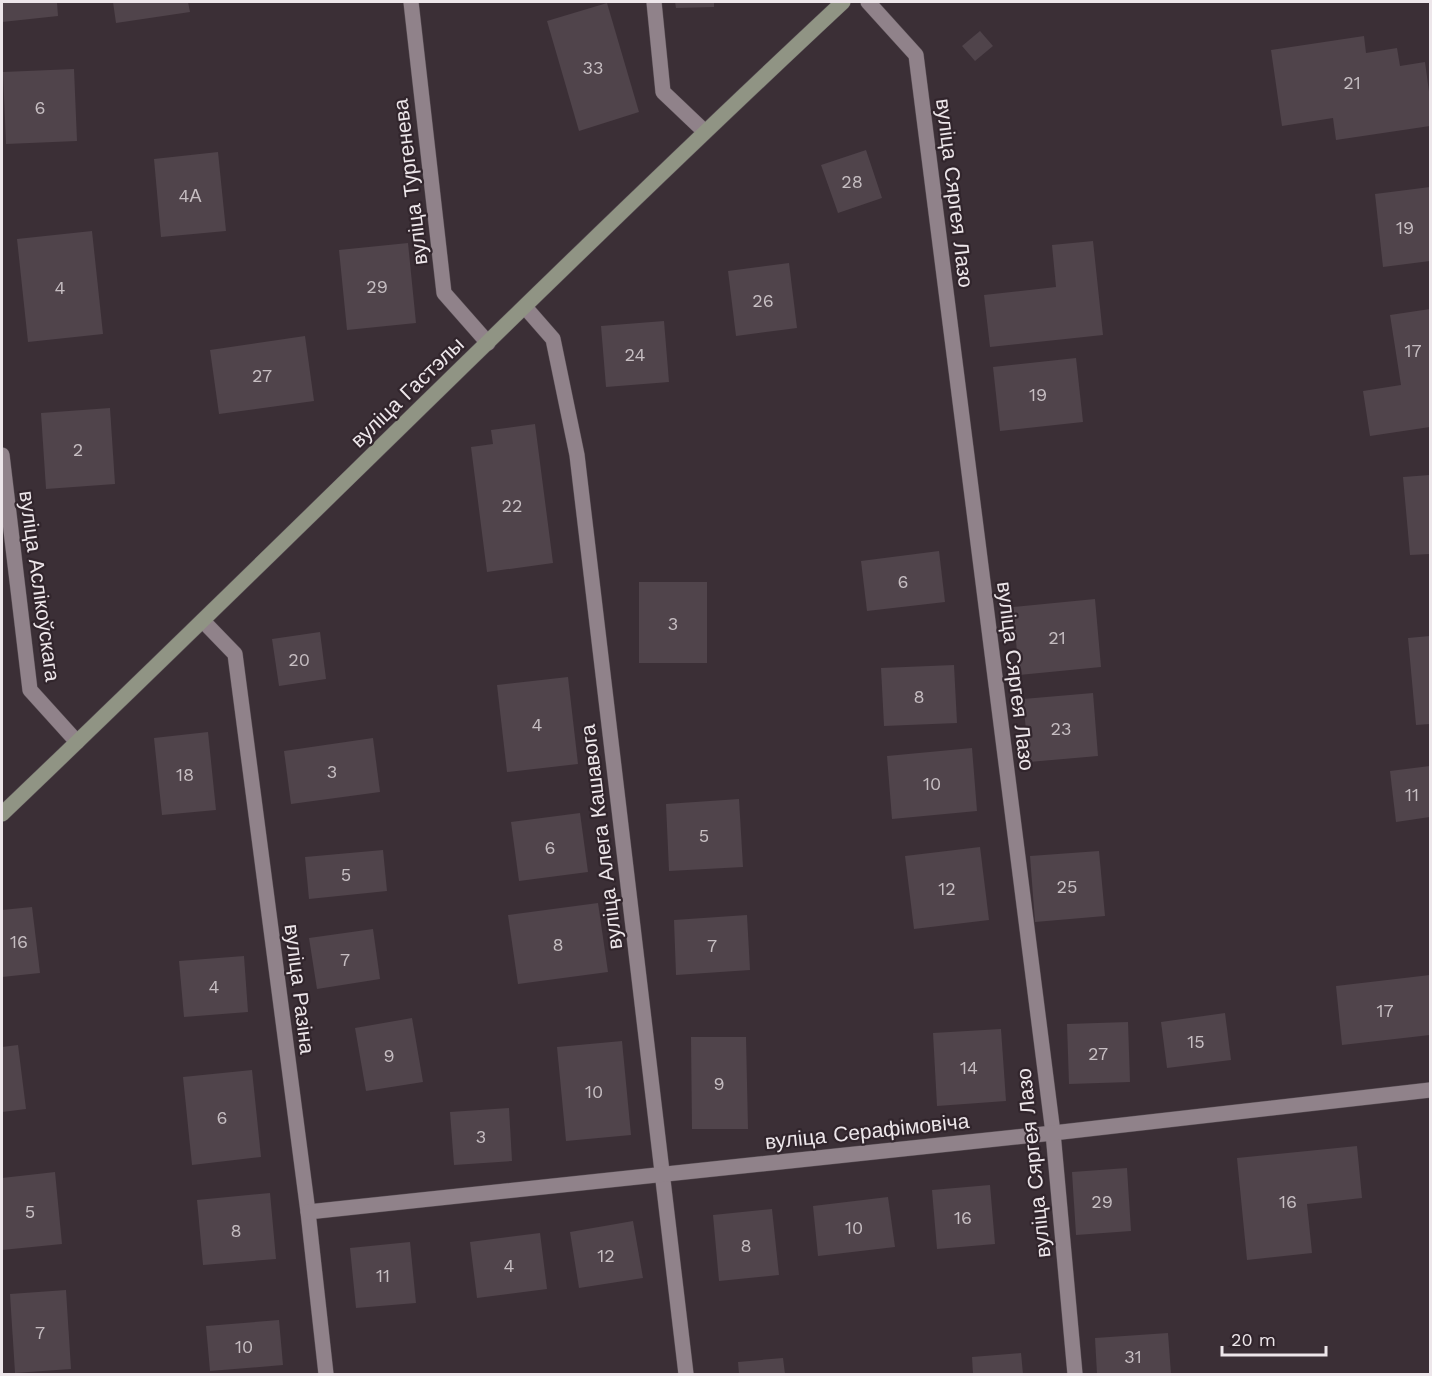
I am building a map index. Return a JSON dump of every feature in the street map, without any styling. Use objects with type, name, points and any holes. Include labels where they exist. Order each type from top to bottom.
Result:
[{"type":"main road","name":"вуліца Гастэлы","points":[[2,814],[203,621],[704,131],[843,2]]},
{"type":"street","name":"вуліца Тургенева","points":[[411,2],[444,293],[488,343]]},
{"type":"street","points":[[654,2],[663,92],[704,131]]},
{"type":"street","name":"вуліца Сяргея Лазо","points":[[868,2],[916,55],[1053,1133],[1075,1374]]},
{"type":"street","name":"вуліца Алега Кашавога","points":[[525,307],[553,339],[578,455],[686,1374]]},
{"type":"street","name":"вуліца Аслікоўскага","points":[[2,455],[30,690],[77,742]]},
{"type":"street","name":"вуліца Разіна","points":[[203,621],[235,654],[308,1212],[326,1374]]},
{"type":"street","name":"вуліца Серафімовіча","points":[[308,1212],[1053,1133],[1431,1090]]},
{"type":"building","points":[[2,2],[57,2],[58,16],[2,22]]},
{"type":"building","points":[[113,2],[188,2],[190,12],[116,23]]},
{"type":"building","points":[[675,2],[714,2],[714,7],[676,8]]},
{"type":"building","points":[[607,3],[639,112],[579,131],[547,21]]},
{"type":"building","points":[[980,31],[993,46],[975,61],[962,46]]},
{"type":"building","points":[[1364,36],[1366,53],[1397,48],[1400,66],[1425,62],[1430,99],[1430,126],[1336,140],[1333,118],[1282,126],[1271,50]]},
{"type":"building","points":[[74,69],[77,141],[6,144],[3,72]]},
{"type":"building","points":[[866,150],[882,198],[838,213],[821,165]]},
{"type":"building","points":[[218,152],[226,231],[161,237],[154,159]]},
{"type":"building","points":[[1430,187],[1430,261],[1383,267],[1375,194]]},
{"type":"building","points":[[92,231],[103,334],[28,342],[17,239]]},
{"type":"building","points":[[1093,241],[1103,335],[990,347],[984,295],[1056,287],[1052,245]]},
{"type":"building","points":[[408,243],[416,323],[347,330],[339,250]]},
{"type":"building","points":[[789,263],[797,328],[736,336],[728,271]]},
{"type":"building","points":[[1430,309],[1430,427],[1370,436],[1363,391],[1401,385],[1390,315]]},
{"type":"building","points":[[664,321],[669,382],[606,387],[601,326]]},
{"type":"building","points":[[305,336],[314,401],[219,414],[210,350]]},
{"type":"building","points":[[1076,358],[1083,422],[1000,431],[993,367]]},
{"type":"building","points":[[110,408],[115,484],[46,489],[41,413]]},
{"type":"building","points":[[535,424],[553,563],[487,572],[471,447],[493,444],[491,430]]},
{"type":"building","points":[[1430,475],[1430,554],[1410,555],[1403,477]]},
{"type":"building","points":[[939,551],[945,602],[867,611],[861,561]]},
{"type":"building","points":[[639,582],[707,582],[707,663],[639,663]]},
{"type":"building","points":[[1095,599],[1101,667],[1019,675],[1013,607]]},
{"type":"building","points":[[320,632],[326,679],[279,686],[272,639]]},
{"type":"building","points":[[1430,636],[1430,724],[1416,725],[1408,638]]},
{"type":"building","points":[[954,665],[957,723],[884,726],[881,668]]},
{"type":"building","points":[[568,677],[578,764],[507,772],[497,685]]},
{"type":"building","points":[[1093,693],[1098,756],[1029,762],[1023,699]]},
{"type":"building","points":[[208,732],[216,810],[162,815],[154,738]]},
{"type":"building","points":[[373,738],[380,792],[291,804],[284,751]]},
{"type":"building","points":[[972,748],[977,811],[892,819],[887,756]]},
{"type":"building","points":[[1430,766],[1430,817],[1396,822],[1390,771]]},
{"type":"building","points":[[739,799],[743,867],[669,871],[666,804]]},
{"type":"building","points":[[580,813],[588,872],[519,881],[511,822]]},
{"type":"building","points":[[980,847],[989,920],[914,929],[905,856]]},
{"type":"building","points":[[383,850],[387,891],[309,899],[305,857]]},
{"type":"building","points":[[1099,851],[1105,916],[1035,922],[1030,856]]},
{"type":"building","points":[[598,903],[608,972],[518,984],[508,915]]},
{"type":"building","points":[[32,907],[40,973],[2,977],[2,910]]},
{"type":"building","points":[[747,915],[750,970],[676,975],[674,920]]},
{"type":"building","points":[[373,929],[380,979],[317,989],[309,938]]},
{"type":"building","points":[[244,956],[248,1012],[184,1017],[179,961]]},
{"type":"building","points":[[1430,975],[1430,1035],[1342,1045],[1336,986]]},
{"type":"building","points":[[1225,1013],[1231,1060],[1167,1068],[1161,1022]]},
{"type":"building","points":[[412,1018],[423,1082],[366,1091],[355,1028]]},
{"type":"building","points":[[1128,1022],[1130,1082],[1069,1084],[1067,1024]]},
{"type":"building","points":[[1001,1029],[1006,1101],[937,1106],[933,1033]]},
{"type":"building","points":[[691,1037],[746,1037],[748,1129],[692,1129]]},
{"type":"building","points":[[622,1041],[631,1135],[566,1141],[557,1047]]},
{"type":"building","points":[[18,1045],[26,1109],[2,1112],[2,1047]]},
{"type":"building","points":[[252,1070],[261,1157],[192,1165],[183,1077]]},
{"type":"building","points":[[509,1108],[512,1161],[454,1165],[450,1112]]},
{"type":"building","points":[[1357,1146],[1362,1198],[1307,1204],[1312,1253],[1247,1260],[1237,1158]]},
{"type":"building","points":[[1127,1168],[1131,1231],[1076,1235],[1072,1172]]},
{"type":"building","points":[[55,1172],[62,1244],[2,1250],[2,1178]]},
{"type":"building","points":[[990,1185],[995,1244],[937,1249],[932,1190]]},
{"type":"building","points":[[270,1193],[276,1259],[203,1265],[197,1200]]},
{"type":"building","points":[[888,1197],[895,1247],[818,1256],[813,1206]]},
{"type":"building","points":[[772,1209],[779,1275],[719,1281],[713,1215]]},
{"type":"building","points":[[633,1221],[643,1278],[579,1288],[570,1232]]},
{"type":"building","points":[[540,1233],[547,1289],[477,1298],[470,1242]]},
{"type":"building","points":[[410,1242],[416,1303],[356,1308],[350,1248]]},
{"type":"building","points":[[66,1290],[71,1369],[15,1373],[10,1294]]},
{"type":"building","points":[[279,1320],[283,1365],[210,1371],[206,1326]]},
{"type":"building","points":[[1168,1333],[1171,1374],[1097,1374],[1095,1338]]},
{"type":"building","points":[[1021,1353],[1023,1374],[973,1374],[972,1357]]},
{"type":"building","points":[[783,1358],[785,1374],[739,1374],[738,1362]]}]
